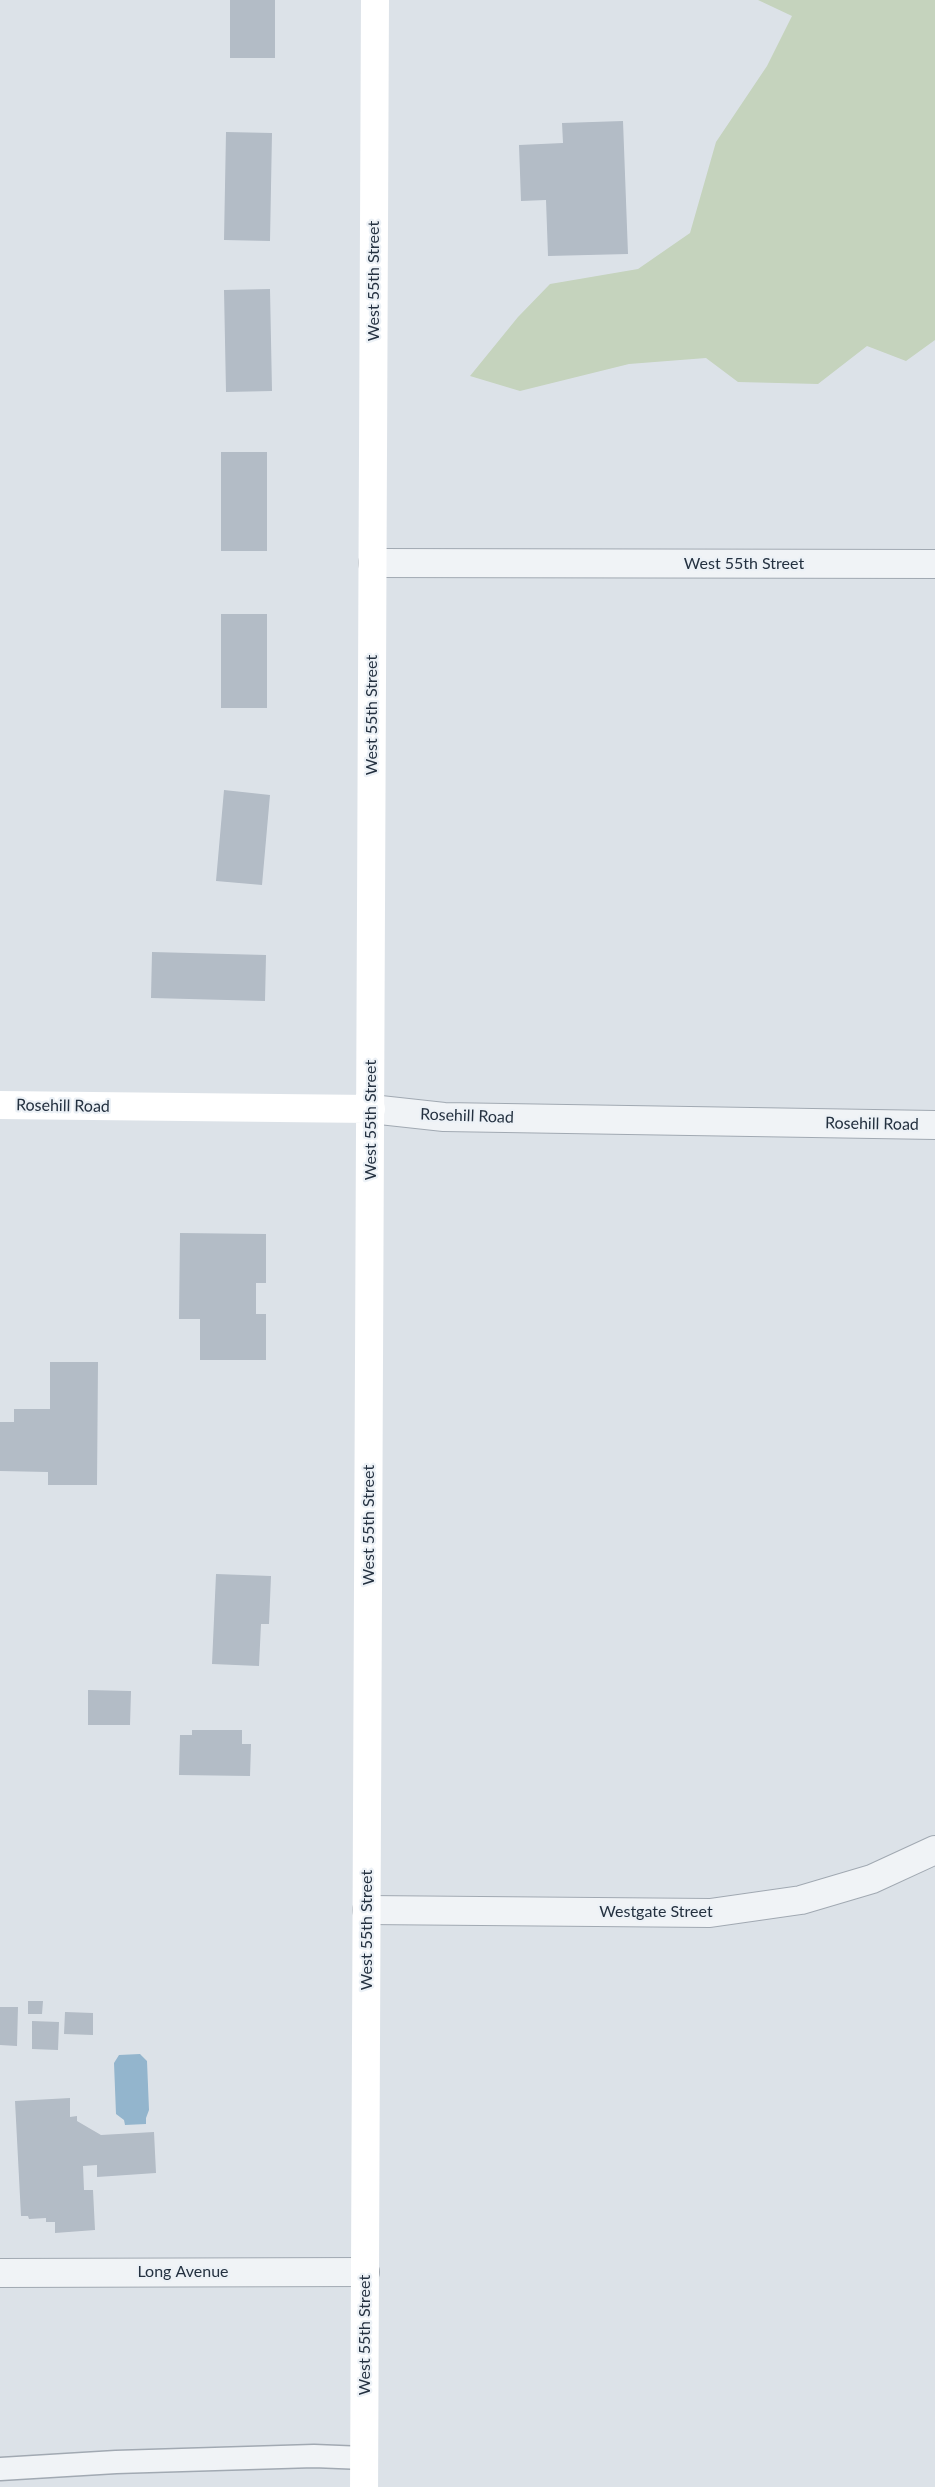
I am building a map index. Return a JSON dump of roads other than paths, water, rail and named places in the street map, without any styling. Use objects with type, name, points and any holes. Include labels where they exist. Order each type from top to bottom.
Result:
[{"type":"street","name":"West 55th Street","points":[[364,2487],[375,0]]},
{"type":"street","name":"West 55th Street","points":[[373,563],[935,564]]},
{"type":"street","name":"Rosehill Road","points":[[0,1105],[371,1109],[444,1117],[935,1124]]},
{"type":"street","name":"Westgate Street","points":[[367,1910],[710,1913],[802,1900],[872,1879],[935,1850]]},
{"type":"street","name":"Long Avenue","points":[[0,2273],[365,2272]]},
{"type":"lane","points":[[0,2469],[116,2462],[314,2456],[364,2458]]},
{"type":"water","points":[[140,2054],[147,2061],[149,2110],[146,2124],[125,2125],[124,2120],[116,2114],[114,2063],[119,2055]]}]
